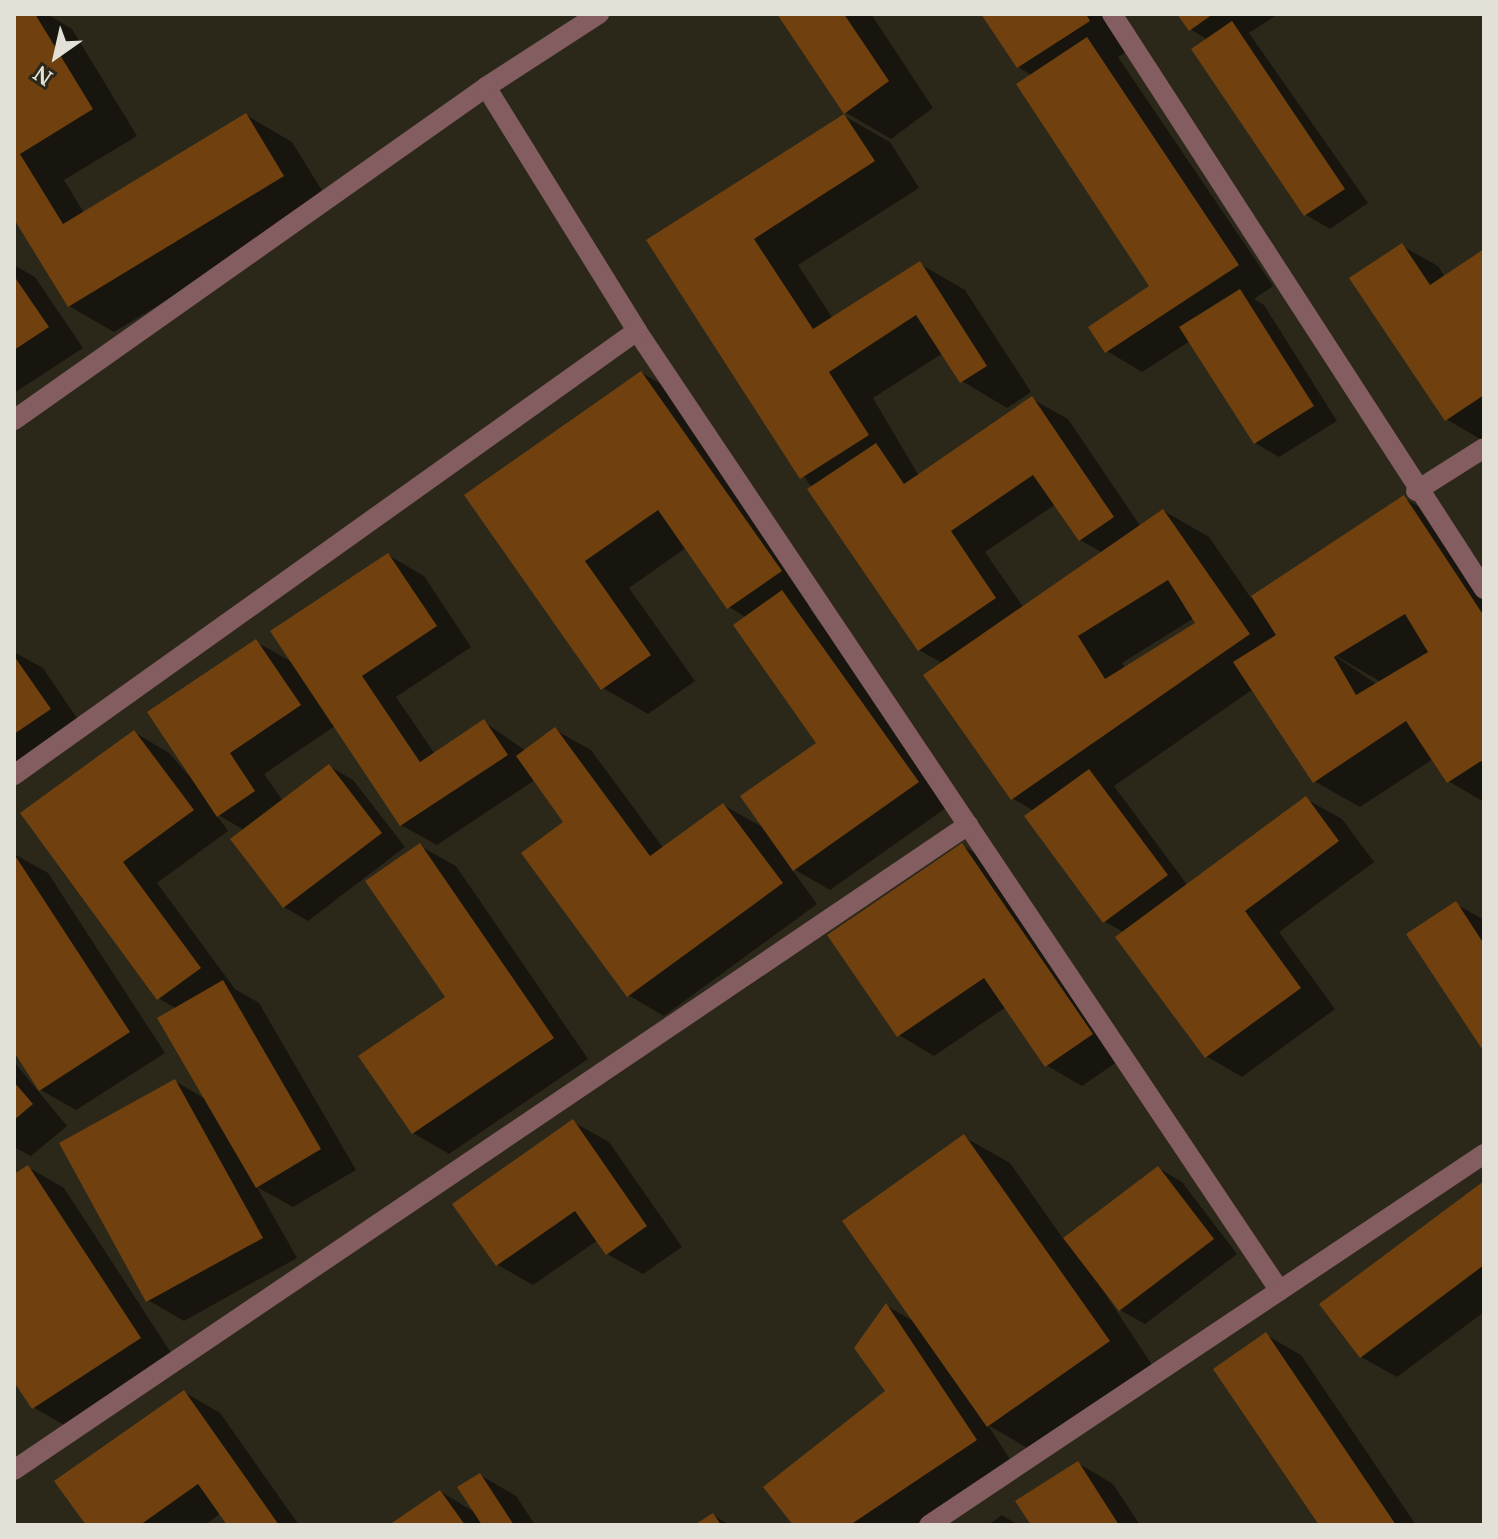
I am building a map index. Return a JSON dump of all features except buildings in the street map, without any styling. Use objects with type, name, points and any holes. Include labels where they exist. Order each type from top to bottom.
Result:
[{"type":"street","points":[[14,420],[486,87],[599,14]]},
{"type":"street","points":[[1112,14],[1416,491],[1484,589]]},
{"type":"street","points":[[486,87],[637,331],[1280,1291]]},
{"type":"street","points":[[14,775],[637,331]]},
{"type":"street","points":[[1416,491],[1484,448]]},
{"type":"street","points":[[14,1470],[968,825]]},
{"type":"street","points":[[929,1525],[1484,1154]]}]
